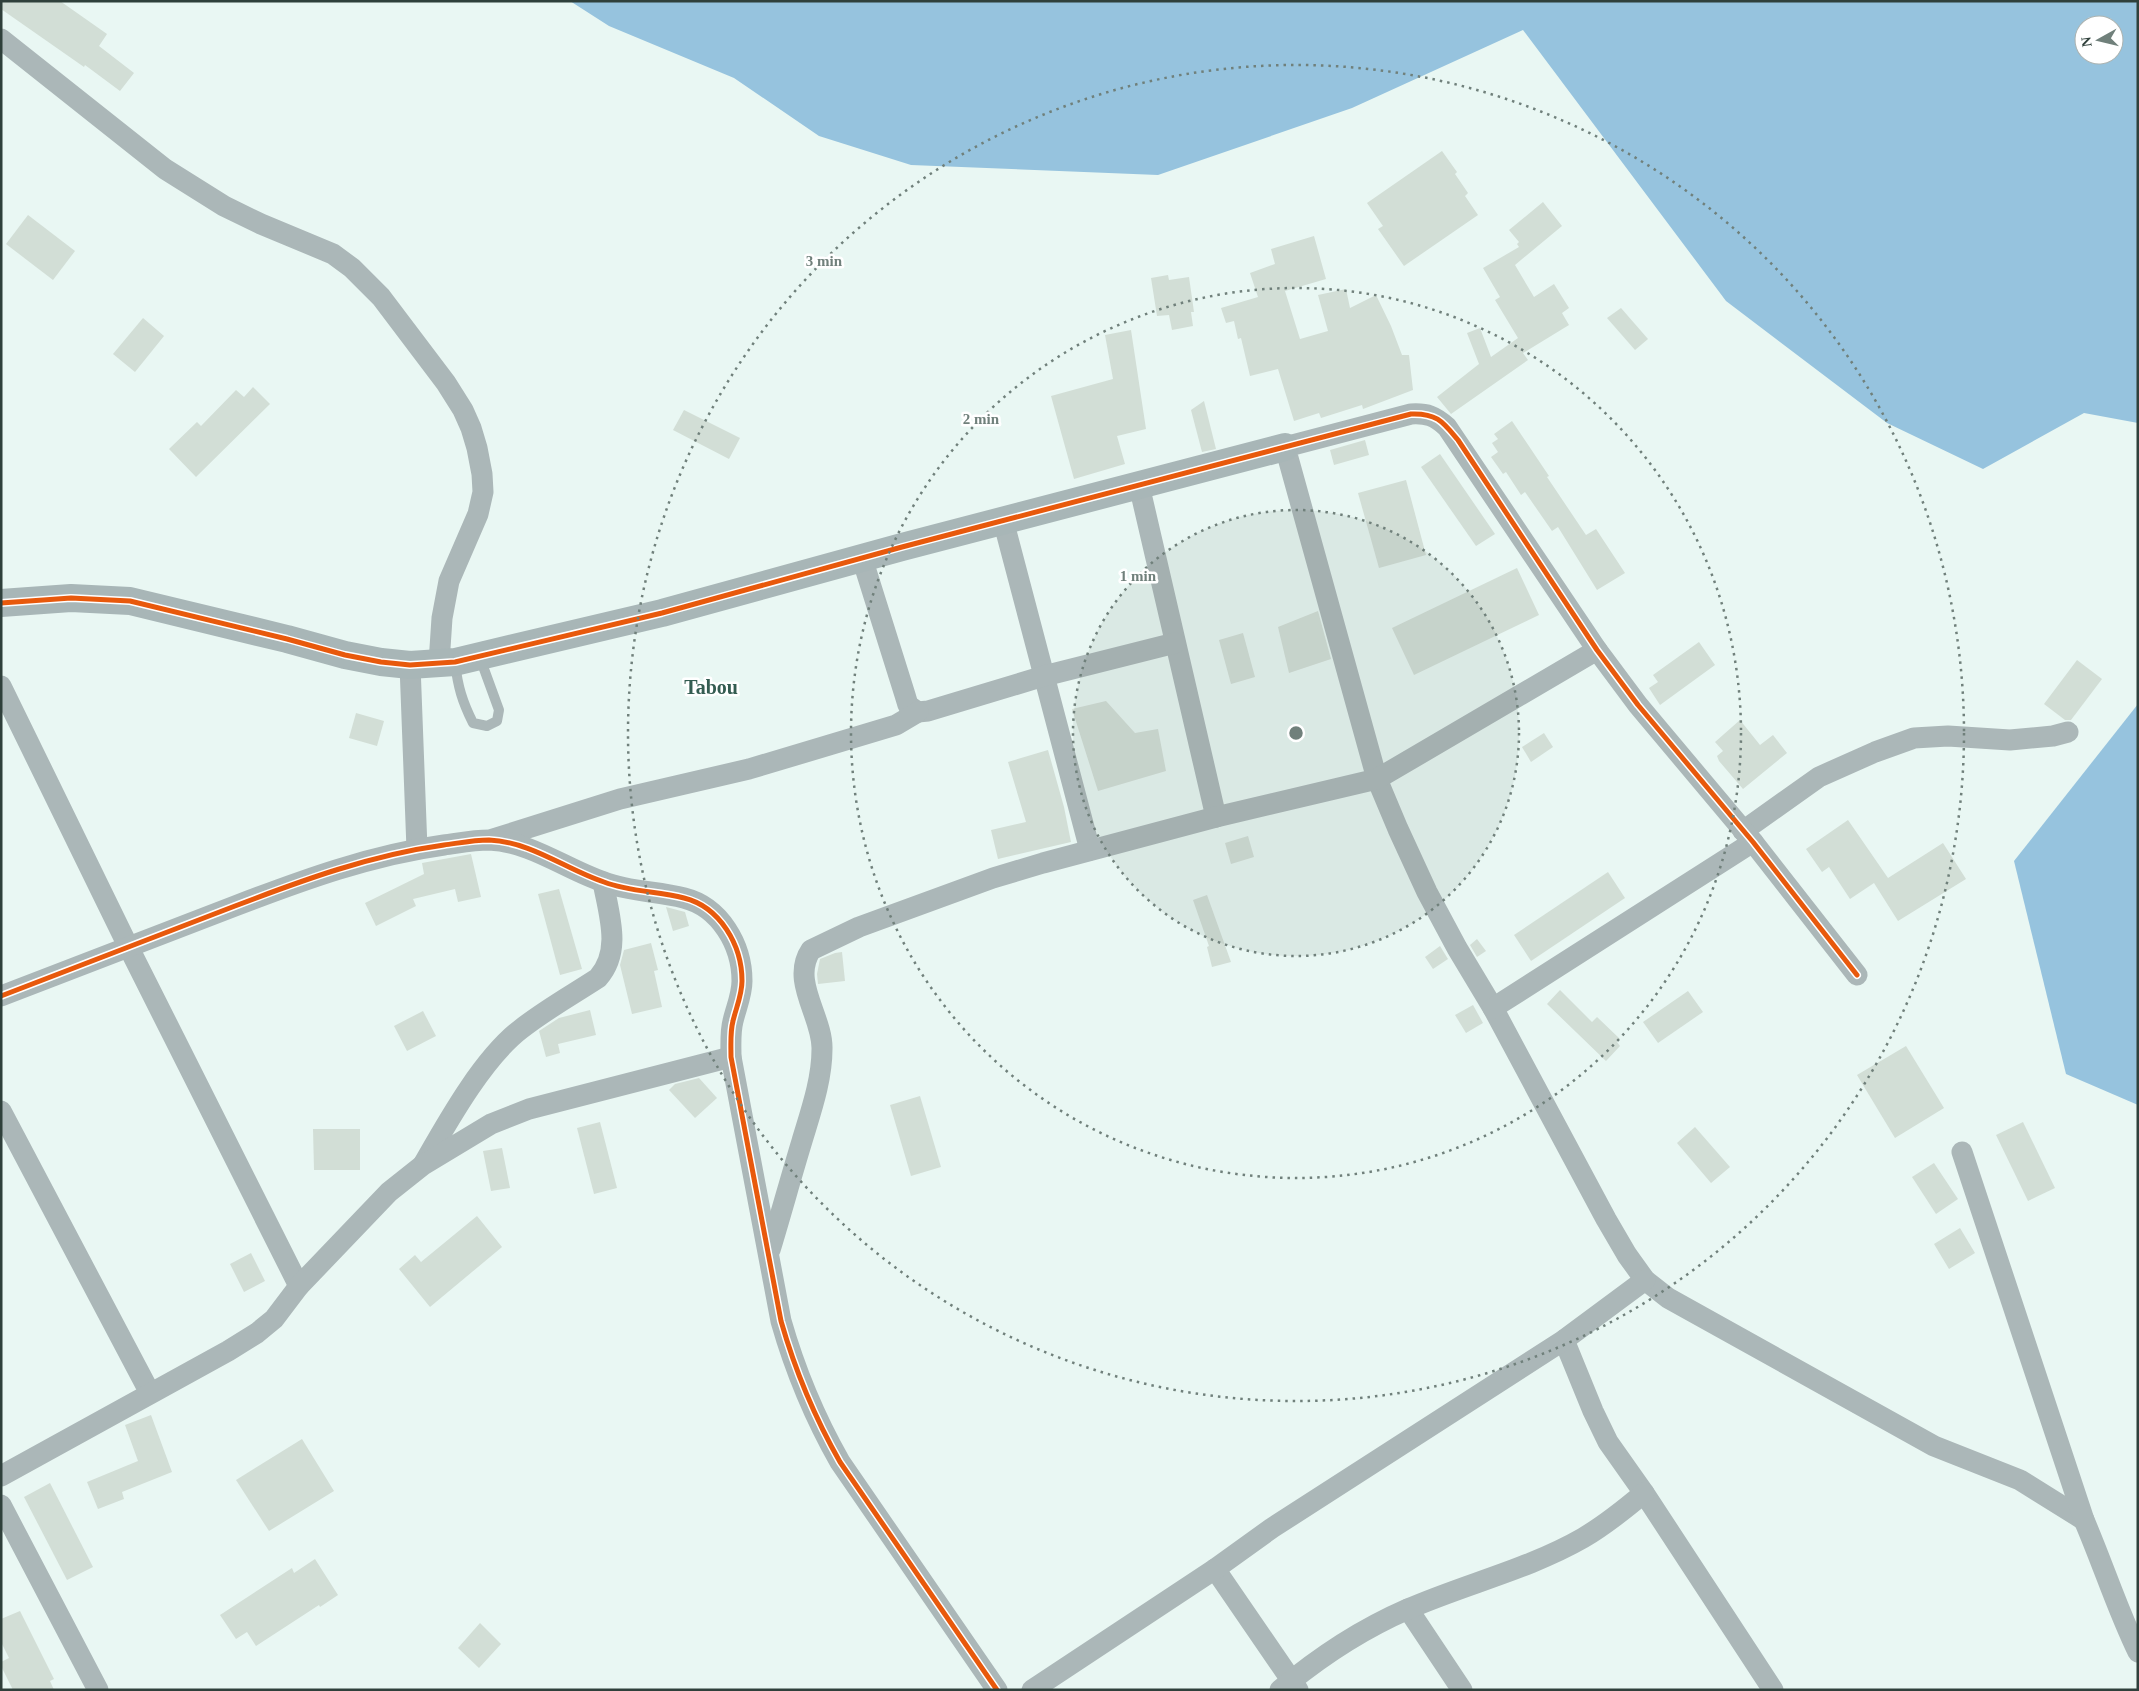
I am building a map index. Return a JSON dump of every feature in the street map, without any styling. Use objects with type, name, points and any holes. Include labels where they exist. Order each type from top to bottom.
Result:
[{"type":"street","points":[[1,39],[164,169],[224,206],[261,224],[333,254],[352,268],[382,297],[446,383],[471,428],[482,474],[483,492],[478,514],[449,581],[442,618],[458,661]]},
{"type":"street","points":[[1,604],[71,598],[130,601],[345,655],[381,662],[410,665],[458,661],[662,613],[1003,520],[1411,414],[1427,413],[1438,418],[1458,440],[1597,650],[1638,705],[1748,837],[1858,975]]},
{"type":"street","points":[[1285,447],[1377,779],[1398,829],[1427,892],[1457,948],[1493,1008],[1627,1255],[1646,1280],[1668,1298],[1934,1446],[2020,1480],[2084,1520]]},
{"type":"street","points":[[1139,485],[1216,817]]},
{"type":"street","points":[[1003,520],[1090,850]]},
{"type":"street","points":[[862,558],[908,705],[918,712]]},
{"type":"street","points":[[1,996],[320,874],[417,849],[489,840],[620,799],[749,769],[896,726],[918,712],[928,711],[1044,676],[1175,643]]},
{"type":"street","points":[[769,1253],[813,1106],[822,1064],[822,1038],[807,991],[804,971],[806,957],[811,950],[859,928],[993,878],[1216,817],[1377,779],[1597,650]]},
{"type":"street","points":[[410,665],[417,849]]},
{"type":"street","points":[[1,686],[128,946],[299,1286]]},
{"type":"street","points":[[1493,1008],[1748,837],[1819,777],[1875,752],[1914,738],[1948,736],[2028,739],[2068,732]]},
{"type":"street","points":[[489,840],[535,850],[603,882],[696,902],[724,924],[734,941],[742,982],[732,1023],[731,1057],[781,1321],[789,1349],[826,1437],[846,1470],[997,1690]]},
{"type":"street","points":[[423,1165],[451,1116],[488,1063],[520,1030],[598,978],[607,968],[612,946],[603,882]]},
{"type":"street","points":[[1,1476],[228,1351],[257,1333],[274,1319],[299,1286],[389,1192],[423,1165],[491,1124],[529,1109],[731,1057]]},
{"type":"street","points":[[1,1111],[150,1393]]},
{"type":"street","points":[[1962,1152],[2084,1520],[2103,1564],[2116,1603],[2138,1652]]},
{"type":"street","points":[[1032,1690],[1215,1569],[1272,1528],[1564,1340],[1646,1280]]},
{"type":"street","points":[[1564,1340],[1608,1442],[1644,1493],[1773,1690]]},
{"type":"street","points":[[1215,1569],[1290,1687],[1338,1648],[1408,1609],[1541,1557],[1582,1538],[1610,1521],[1644,1493]]},
{"type":"street","points":[[1,1505],[98,1690]]},
{"type":"street","points":[[1408,1609],[1462,1690]]},
{"type":"lane","points":[[458,661],[499,710],[497,721],[487,726],[473,723],[458,691],[458,661]]},
{"type":"water","points":[[570,1],[2138,1],[2138,423],[2084,413],[1983,469],[1887,423],[1726,301],[1523,30],[1352,108],[1158,175],[911,165],[819,136],[734,78],[609,26]]},
{"type":"water","points":[[2138,704],[2138,1105],[2066,1074],[2014,861]]},
{"type":"building","points":[[1,1],[60,1],[107,34],[99,46],[134,73],[120,91],[85,65],[84,67],[1,9]]},
{"type":"building","points":[[1442,151],[1457,172],[1455,174],[1468,193],[1465,196],[1478,215],[1404,266],[1378,229],[1383,226],[1367,203]]},
{"type":"building","points":[[1543,202],[1562,226],[1515,265],[1534,297],[1554,284],[1569,308],[1562,313],[1569,325],[1523,353],[1528,360],[1451,414],[1437,397],[1479,364],[1467,333],[1480,328],[1491,357],[1518,338],[1495,300],[1500,297],[1483,268],[1519,247],[1517,244],[1519,242],[1509,230]]},
{"type":"building","points":[[28,215],[75,251],[53,280],[6,244]]},
{"type":"building","points":[[1314,236],[1326,279],[1285,291],[1300,339],[1328,331],[1318,295],[1346,289],[1350,308],[1376,295],[1402,355],[1409,355],[1413,390],[1363,409],[1362,405],[1321,418],[1319,413],[1294,421],[1278,369],[1250,376],[1241,338],[1238,339],[1234,321],[1226,323],[1221,308],[1258,297],[1250,273],[1275,264],[1271,249]]},
{"type":"building","points":[[1168,275],[1169,280],[1189,277],[1194,312],[1191,312],[1193,326],[1172,330],[1169,315],[1157,316],[1151,278]]},
{"type":"building","points":[[1621,308],[1648,339],[1635,350],[1607,318]]},
{"type":"building","points":[[143,318],[164,336],[135,372],[113,354]]},
{"type":"building","points":[[1131,330],[1146,429],[1117,436],[1125,464],[1074,479],[1051,396],[1113,379],[1105,335]]},
{"type":"building","points":[[253,387],[270,404],[196,477],[169,449],[197,422],[201,426],[236,390],[244,397]]},
{"type":"building","points":[[1204,401],[1216,449],[1202,452],[1191,410]]},
{"type":"building","points":[[684,410],[740,438],[729,459],[673,430]]},
{"type":"building","points":[[1512,421],[1586,535],[1596,529],[1625,573],[1597,590],[1558,527],[1552,531],[1525,492],[1521,495],[1506,472],[1503,474],[1491,457],[1498,452],[1492,443],[1498,439],[1494,434]]},
{"type":"building","points":[[1365,440],[1369,455],[1334,465],[1330,450]]},
{"type":"building","points":[[1440,454],[1495,534],[1476,546],[1421,467]]},
{"type":"building","points":[[1406,480],[1426,555],[1379,568],[1358,493]]},
{"type":"building","points":[[1517,568],[1539,615],[1414,675],[1392,628]]},
{"type":"building","points":[[1318,611],[1331,659],[1289,673],[1278,627]]},
{"type":"building","points":[[1243,633],[1255,677],[1231,684],[1219,640]]},
{"type":"building","points":[[1699,642],[1715,665],[1660,705],[1649,688],[1658,682],[1653,675]]},
{"type":"building","points":[[2077,660],[2102,679],[2071,720],[2065,720],[2044,704]]},
{"type":"building","points":[[1106,701],[1135,733],[1158,729],[1166,771],[1098,791],[1072,709]]},
{"type":"building","points":[[356,713],[384,721],[377,746],[349,738]]},
{"type":"building","points":[[1740,720],[1760,745],[1773,735],[1787,753],[1743,789],[1719,761],[1717,756],[1723,751],[1715,742]]},
{"type":"building","points":[[1544,733],[1553,747],[1531,762],[1522,747]]},
{"type":"building","points":[[1048,750],[1064,807],[1071,842],[998,859],[991,830],[1026,822],[1008,762]]},
{"type":"building","points":[[1848,820],[1888,878],[1943,843],[1966,879],[1898,921],[1874,883],[1850,899],[1829,867],[1822,872],[1806,849]]},
{"type":"building","points":[[1248,836],[1254,857],[1231,864],[1225,843]]},
{"type":"building","points":[[471,854],[481,897],[458,902],[455,889],[413,899],[416,906],[376,926],[365,903],[424,874],[422,863]]},
{"type":"building","points":[[1608,872],[1625,898],[1531,961],[1514,935]]},
{"type":"building","points":[[559,889],[582,969],[560,975],[538,894]]},
{"type":"building","points":[[1207,895],[1231,962],[1212,967],[1207,947],[1209,946],[1193,900]]},
{"type":"building","points":[[666,907],[685,912],[689,926],[673,931]]},
{"type":"building","points":[[1477,939],[1486,951],[1477,957],[1470,945]]},
{"type":"building","points":[[651,943],[658,970],[654,971],[662,1007],[632,1014],[620,965],[624,950]]},
{"type":"building","points":[[1440,946],[1448,959],[1433,969],[1425,957]]},
{"type":"building","points":[[842,952],[845,981],[818,984],[817,974],[820,959]]},
{"type":"building","points":[[1560,990],[1592,1022],[1597,1017],[1620,1039],[1617,1042],[1620,1046],[1606,1061],[1547,1004]]},
{"type":"building","points":[[1688,991],[1703,1012],[1658,1043],[1643,1022]]},
{"type":"building","points":[[1473,1005],[1483,1023],[1466,1033],[1455,1015]]},
{"type":"building","points":[[590,1010],[596,1035],[558,1044],[560,1053],[546,1057],[539,1031],[559,1018]]},
{"type":"building","points":[[423,1011],[436,1036],[407,1051],[394,1026]]},
{"type":"building","points":[[1906,1046],[1944,1108],[1895,1138],[1857,1075]]},
{"type":"building","points":[[699,1078],[717,1098],[695,1118],[669,1090],[675,1084]]},
{"type":"building","points":[[920,1096],[941,1167],[911,1176],[890,1105]]},
{"type":"building","points":[[600,1122],[617,1188],[594,1194],[577,1128]]},
{"type":"building","points":[[2023,1122],[2055,1188],[2028,1201],[1996,1135]]},
{"type":"building","points":[[1695,1127],[1730,1167],[1711,1183],[1677,1143]]},
{"type":"building","points":[[313,1129],[360,1129],[360,1170],[314,1170]]},
{"type":"building","points":[[502,1148],[510,1188],[491,1191],[483,1151]]},
{"type":"building","points":[[1934,1163],[1958,1199],[1936,1214],[1912,1177]]},
{"type":"building","points":[[477,1216],[502,1247],[430,1307],[399,1269],[415,1255],[421,1262]]},
{"type":"building","points":[[1960,1228],[1975,1253],[1949,1269],[1934,1244]]},
{"type":"building","points":[[251,1253],[265,1281],[244,1292],[230,1264]]},
{"type":"building","points":[[151,1415],[172,1472],[122,1492],[124,1499],[98,1509],[87,1482],[138,1461],[125,1425]]},
{"type":"building","points":[[302,1439],[334,1491],[269,1531],[236,1480]]},
{"type":"building","points":[[50,1483],[93,1567],[67,1580],[24,1497]]},
{"type":"building","points":[[315,1559],[338,1595],[320,1607],[319,1605],[256,1646],[247,1632],[236,1639],[220,1615],[292,1568],[294,1573]]},
{"type":"building","points":[[20,1611],[54,1679],[50,1681],[54,1690],[13,1690],[1,1666],[1,1662],[9,1658],[1,1642],[1,1619]]},
{"type":"building","points":[[480,1623],[501,1644],[479,1668],[458,1648]]},
{"type":"cycle path","points":[[1,603],[71,598],[130,601],[345,655],[381,662],[410,665],[455,662],[662,613],[902,547],[1411,414],[1427,415],[1439,420],[1458,440],[1597,650],[1638,705],[1753,842],[1857,975]]},
{"type":"cycle path","points":[[1,996],[312,878],[390,855],[472,841],[489,840],[520,846],[604,882],[624,888],[684,898],[708,910],[718,919],[733,941],[741,967],[742,986],[732,1025],[731,1057],[781,1321],[799,1376],[822,1428],[840,1462],[997,1690]]},
{"type":"district","name":"Tabou","points":[[711,687]]}]
